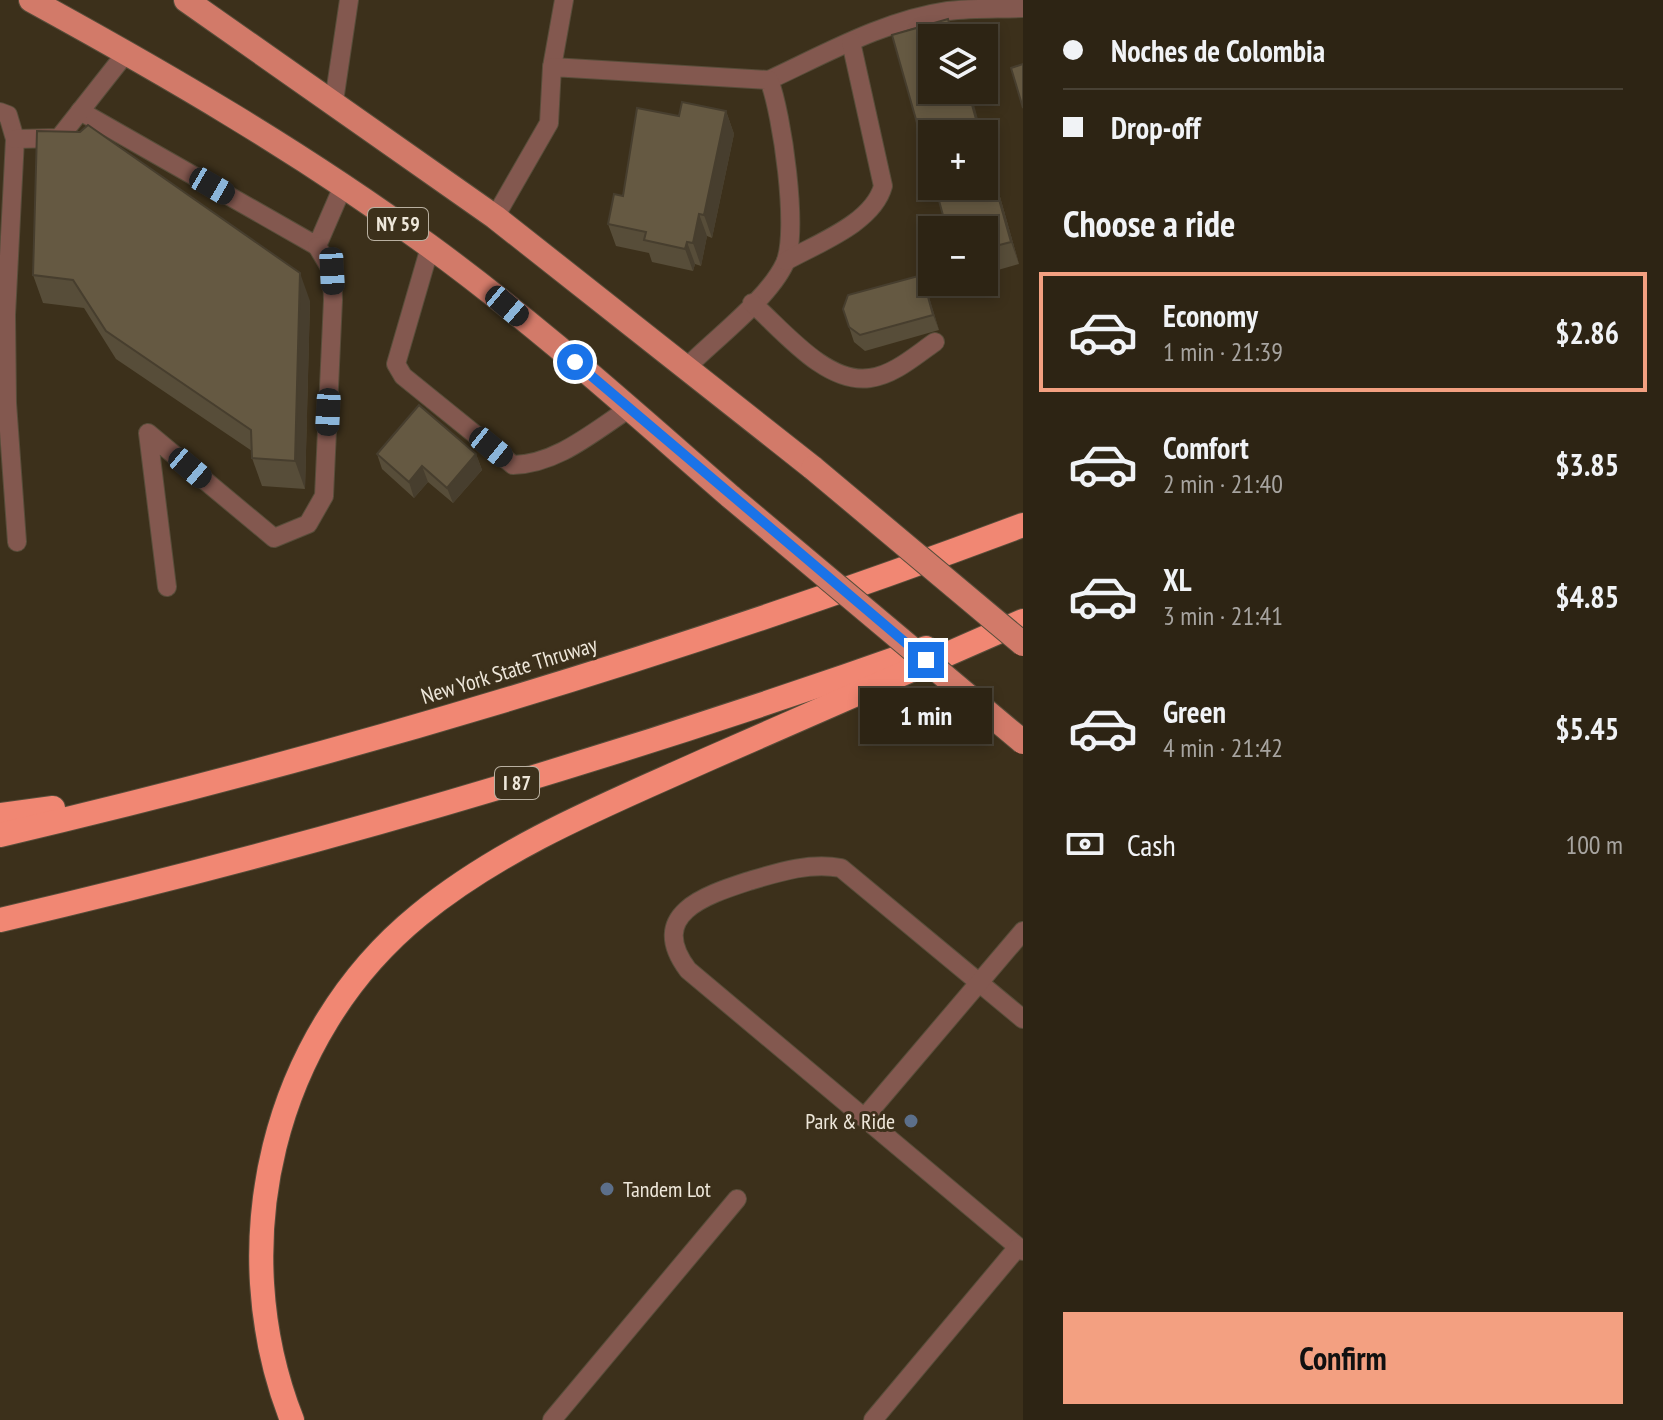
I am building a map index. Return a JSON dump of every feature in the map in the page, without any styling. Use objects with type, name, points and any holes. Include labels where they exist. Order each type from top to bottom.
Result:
[{"type":"highway","name":"New York State Thruway","points":[[0,835],[174,792],[396,731],[618,665],[831,594],[1023,525]]},
{"type":"highway","name":"I 87","points":[[0,920],[278,850],[529,780],[750,709],[1023,612]]},
{"type":"highway","points":[[292,1420],[275,1367],[264,1311],[260,1250],[266,1187],[279,1127],[301,1070],[333,1012],[371,962],[394,937],[445,895],[540,837],[1023,621]]},
{"type":"highway","points":[[0,815],[174,792]]},
{"type":"main road","name":"NY 59","points":[[31,0],[224,109],[430,247],[630,408],[731,497],[1023,742]]},
{"type":"main road","name":"NY 59","points":[[186,0],[334,101],[495,217],[688,366],[1023,644]]},
{"type":"lane","points":[[334,101],[349,0]]},
{"type":"lane","points":[[495,217],[549,123],[552,67],[564,0]]},
{"type":"lane","points":[[552,67],[769,80],[851,42],[912,19],[948,11],[1023,8]]},
{"type":"lane","points":[[688,366],[752,303],[786,261],[844,228],[879,202],[883,186],[851,42]]},
{"type":"lane","points":[[15,139],[59,138],[126,53]]},
{"type":"lane","points":[[769,80],[778,103],[790,193],[786,261]]},
{"type":"lane","points":[[80,111],[317,246],[332,271],[324,496],[308,524],[274,538],[148,433],[167,587]]},
{"type":"lane","points":[[0,112],[8,115],[15,139],[6,315],[7,403],[17,542]]},
{"type":"lane","points":[[317,246],[343,186]]},
{"type":"lane","points":[[430,247],[396,364],[403,376],[500,455],[513,465],[532,465],[551,459],[630,408]]},
{"type":"lane","points":[[752,303],[818,360],[843,376],[873,378],[900,366],[935,342]]},
{"type":"lane","points":[[873,1420],[1020,1249],[688,970],[674,944],[674,930],[680,916],[702,898],[756,879],[818,865],[841,868],[1023,1019]]},
{"type":"lane","points":[[864,1118],[1023,931]]},
{"type":"lane","points":[[552,1420],[737,1199]]},
{"type":"building","points":[[948,19],[949,24],[930,24]]},
{"type":"building","points":[[918,28],[918,104],[972,104],[976,120],[918,120],[918,127],[892,35]]},
{"type":"building","points":[[1023,64],[1023,108],[1011,68]]},
{"type":"building","points":[[682,102],[726,111],[704,215],[699,214],[693,243],[687,242],[685,249],[644,240],[646,232],[608,224],[614,194],[623,196],[637,108],[679,116]]},
{"type":"building","points":[[88,125],[300,273],[295,461],[252,458],[251,430],[106,331],[73,280],[33,275],[37,131],[80,132]]},
{"type":"building","points":[[998,196],[1011,242],[998,245],[998,216],[943,216],[939,200],[998,200]]},
{"type":"building","points":[[918,276],[918,296],[928,296],[933,315],[860,335],[849,327],[843,309],[848,295]]},
{"type":"building","points":[[419,405],[476,454],[447,488],[422,466],[409,482],[377,454]]},
{"type":"place","name":"Park & Ride","points":[[911,1121]]},
{"type":"place","name":"Tandem Lot","points":[[607,1189]]},
{"type":"route","points":[[575,362],[926,660]]}]
